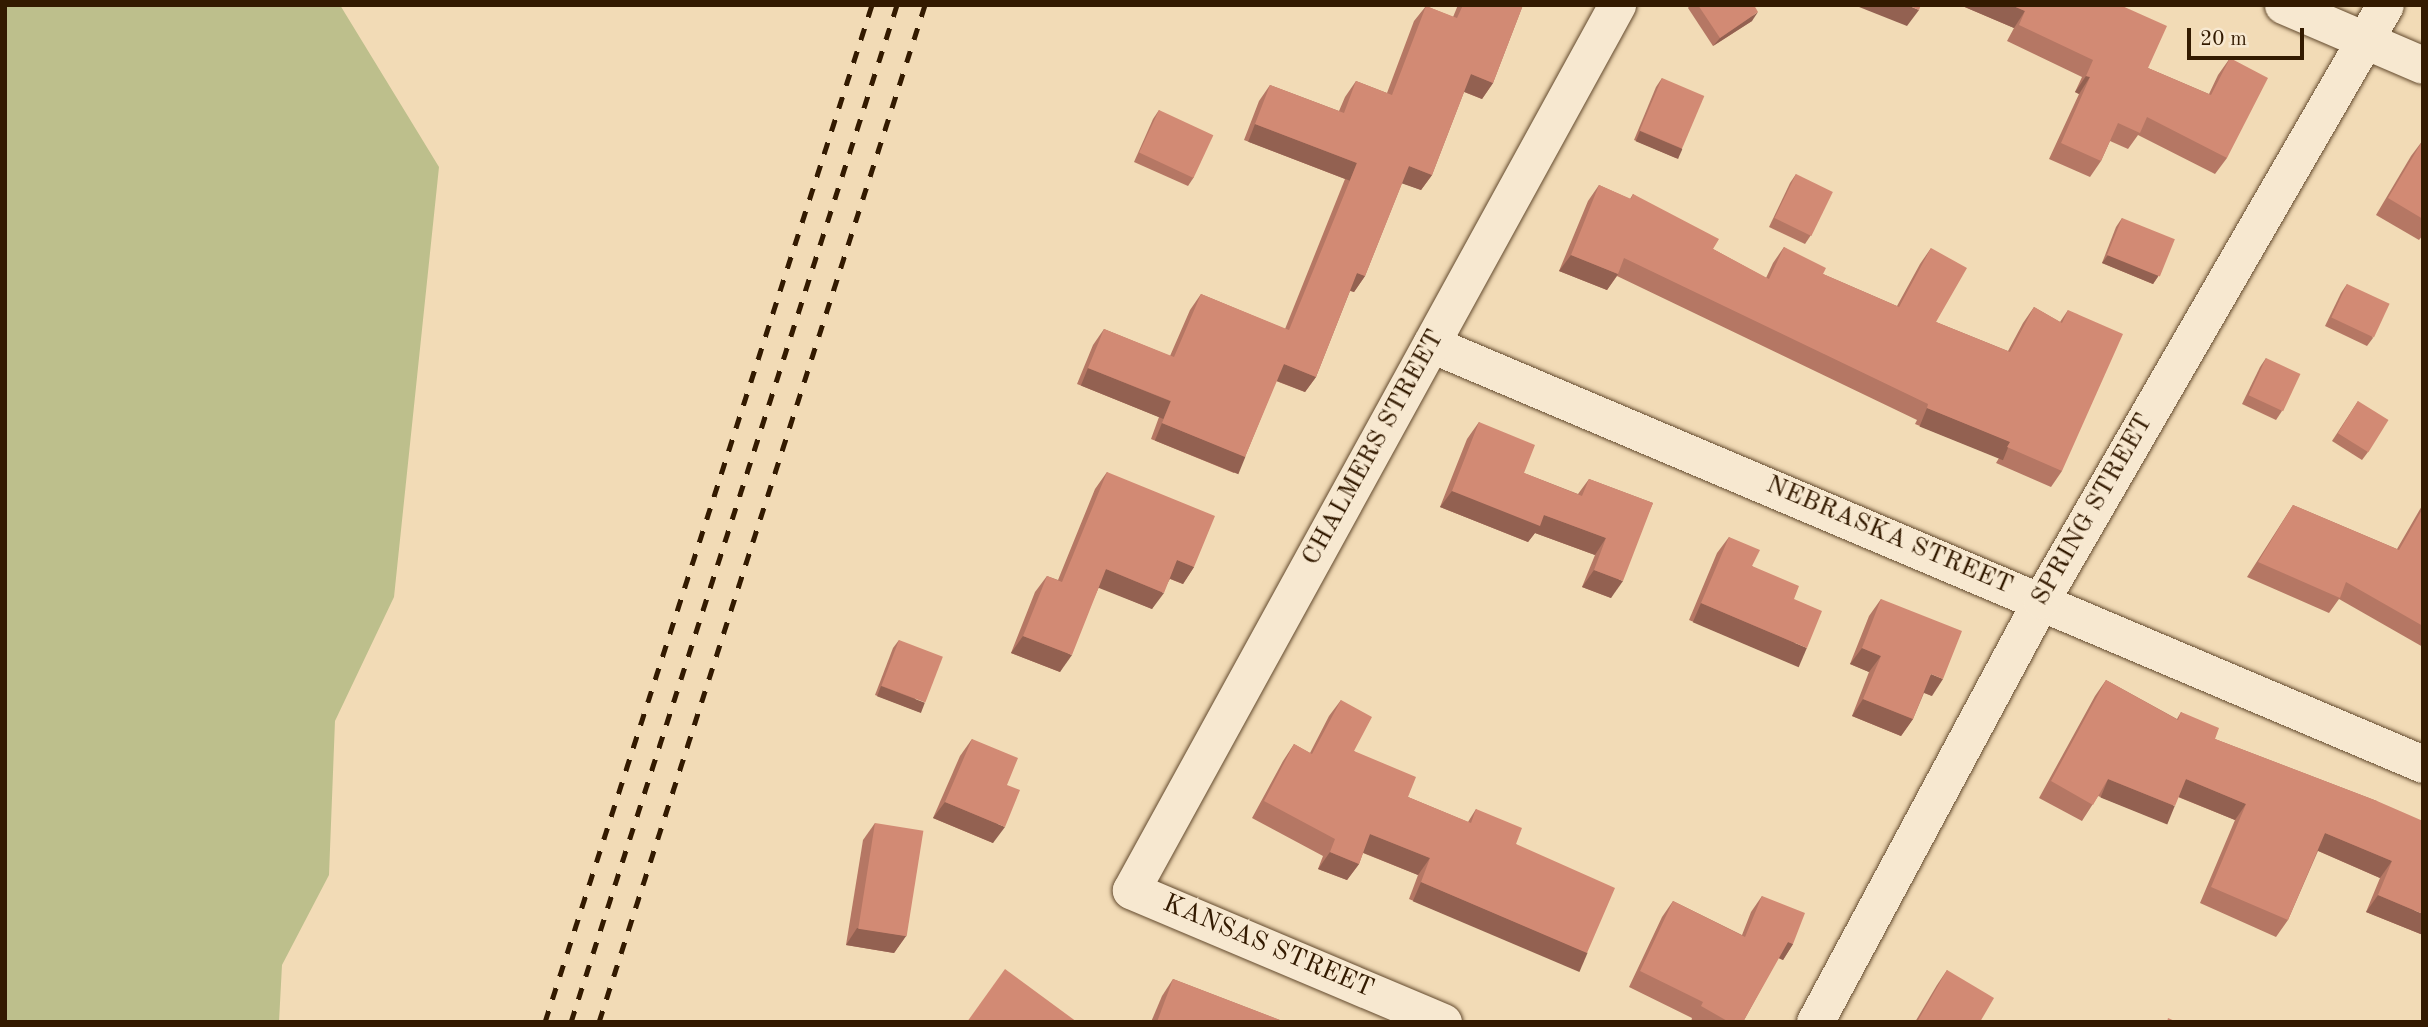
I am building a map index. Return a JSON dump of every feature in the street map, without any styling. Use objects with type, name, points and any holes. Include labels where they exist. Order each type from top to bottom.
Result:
[{"type":"street","name":"CHALMERS STREET","points":[[1131,890],[1617,5]]},
{"type":"street","points":[[2283,5],[2423,65]]},
{"type":"street","name":"SPRING STREET","points":[[1815,1022],[2041,600],[2385,5]]},
{"type":"street","name":"NEBRASKA STREET","points":[[1432,344],[2423,764]]},
{"type":"street","name":"KANSAS STREET","points":[[1131,890],[1443,1022]]},
{"type":"green space","points":[[5,5],[340,5],[439,167],[394,597],[335,721],[329,875],[282,965],[279,1022],[5,1022]]},
{"type":"building","points":[[1463,5],[1523,5],[1493,83],[1471,74],[1432,175],[1409,166],[1365,276],[1357,273],[1316,377],[1284,364],[1245,457],[1162,423],[1171,401],[1088,368],[1104,329],[1174,357],[1201,294],[1289,330],[1357,163],[1255,124],[1270,85],[1344,113],[1356,81],[1392,95],[1426,6],[1457,18]]},
{"type":"building","points":[[1698,5],[1754,5],[1758,12],[1720,38]]},
{"type":"building","points":[[1907,5],[1921,5],[1919,10]]},
{"type":"building","points":[[2011,5],[2120,5],[2167,26],[2148,68],[2211,95],[2230,58],[2268,78],[2227,158],[2147,117],[2140,133],[2118,123],[2101,161],[2061,143],[2090,77],[2086,76],[2093,60],[2019,25],[2025,11]]},
{"type":"building","points":[[1662,78],[1704,96],[1682,148],[1640,130]]},
{"type":"building","points":[[1159,110],[1213,135],[1194,178],[1139,153]]},
{"type":"building","points":[[2423,140],[2423,219],[2388,198]]},
{"type":"building","points":[[1796,174],[1833,192],[1811,236],[1775,218]]},
{"type":"building","points":[[1599,185],[1631,199],[1633,194],[1719,239],[1713,249],[1769,279],[1784,247],[1826,268],[1823,274],[1899,307],[1931,248],[1967,268],[1936,322],[2010,352],[2034,307],[2062,323],[2068,310],[2123,334],[2062,471],[2007,447],[2010,442],[1927,408],[1928,404],[1624,258],[1618,274],[1571,255]]},
{"type":"building","points":[[2122,218],[2175,239],[2160,276],[2107,255]]},
{"type":"building","points":[[2347,284],[2390,304],[2374,337],[2331,318]]},
{"type":"building","points":[[2266,358],[2300,374],[2283,411],[2249,395]]},
{"type":"building","points":[[2358,401],[2389,420],[2368,452],[2338,433]]},
{"type":"building","points":[[1479,422],[1535,445],[1524,473],[1582,496],[1589,479],[1653,503],[1623,581],[1594,570],[1606,538],[1544,515],[1540,526],[1452,491]]},
{"type":"building","points":[[1107,472],[1215,516],[1194,567],[1177,560],[1164,593],[1106,569],[1072,655],[1023,636],[1047,576],[1062,582]]},
{"type":"building","points":[[2293,505],[2399,550],[2423,508],[2423,626],[2346,582],[2340,598],[2258,562]]},
{"type":"building","points":[[1729,537],[1760,550],[1752,566],[1799,586],[1794,599],[1822,611],[1807,648],[1701,603]]},
{"type":"building","points":[[1881,599],[1962,631],[1943,679],[1931,674],[1913,719],[1863,699],[1881,656],[1862,648]]},
{"type":"building","points":[[899,640],[943,657],[925,703],[881,686]]},
{"type":"building","points":[[2106,680],[2178,720],[2181,712],[2219,728],[2215,739],[2423,821],[2423,914],[2378,895],[2392,861],[2325,833],[2288,920],[2211,887],[2246,804],[2186,779],[2175,806],[2108,779],[2093,805],[2051,781]]},
{"type":"building","points":[[1341,700],[1372,717],[1354,751],[1416,777],[1408,797],[1471,823],[1476,809],[1522,828],[1516,844],[1615,888],[1587,953],[1421,882],[1430,858],[1370,834],[1359,864],[1330,852],[1335,839],[1264,801],[1294,744],[1312,754]]},
{"type":"building","points":[[972,739],[1018,758],[1007,785],[1020,790],[1005,827],[945,802]]},
{"type":"building","points":[[875,823],[923,831],[907,936],[858,929]]},
{"type":"building","points":[[1762,896],[1805,913],[1793,944],[1788,942],[1743,1022],[1729,1022],[1701,1006],[1703,1002],[1640,971],[1673,901],[1745,937]]},
{"type":"building","points":[[1005,969],[1077,1022],[967,1022]]},
{"type":"building","points":[[1947,970],[1994,998],[1980,1022],[1917,1022]]},
{"type":"building","points":[[1173,979],[1285,1022],[1157,1022]]},
{"type":"railway","points":[[545,1022],[872,5]]},
{"type":"railway","points":[[571,1022],[897,5]]},
{"type":"railway","points":[[599,1022],[925,5]]}]
